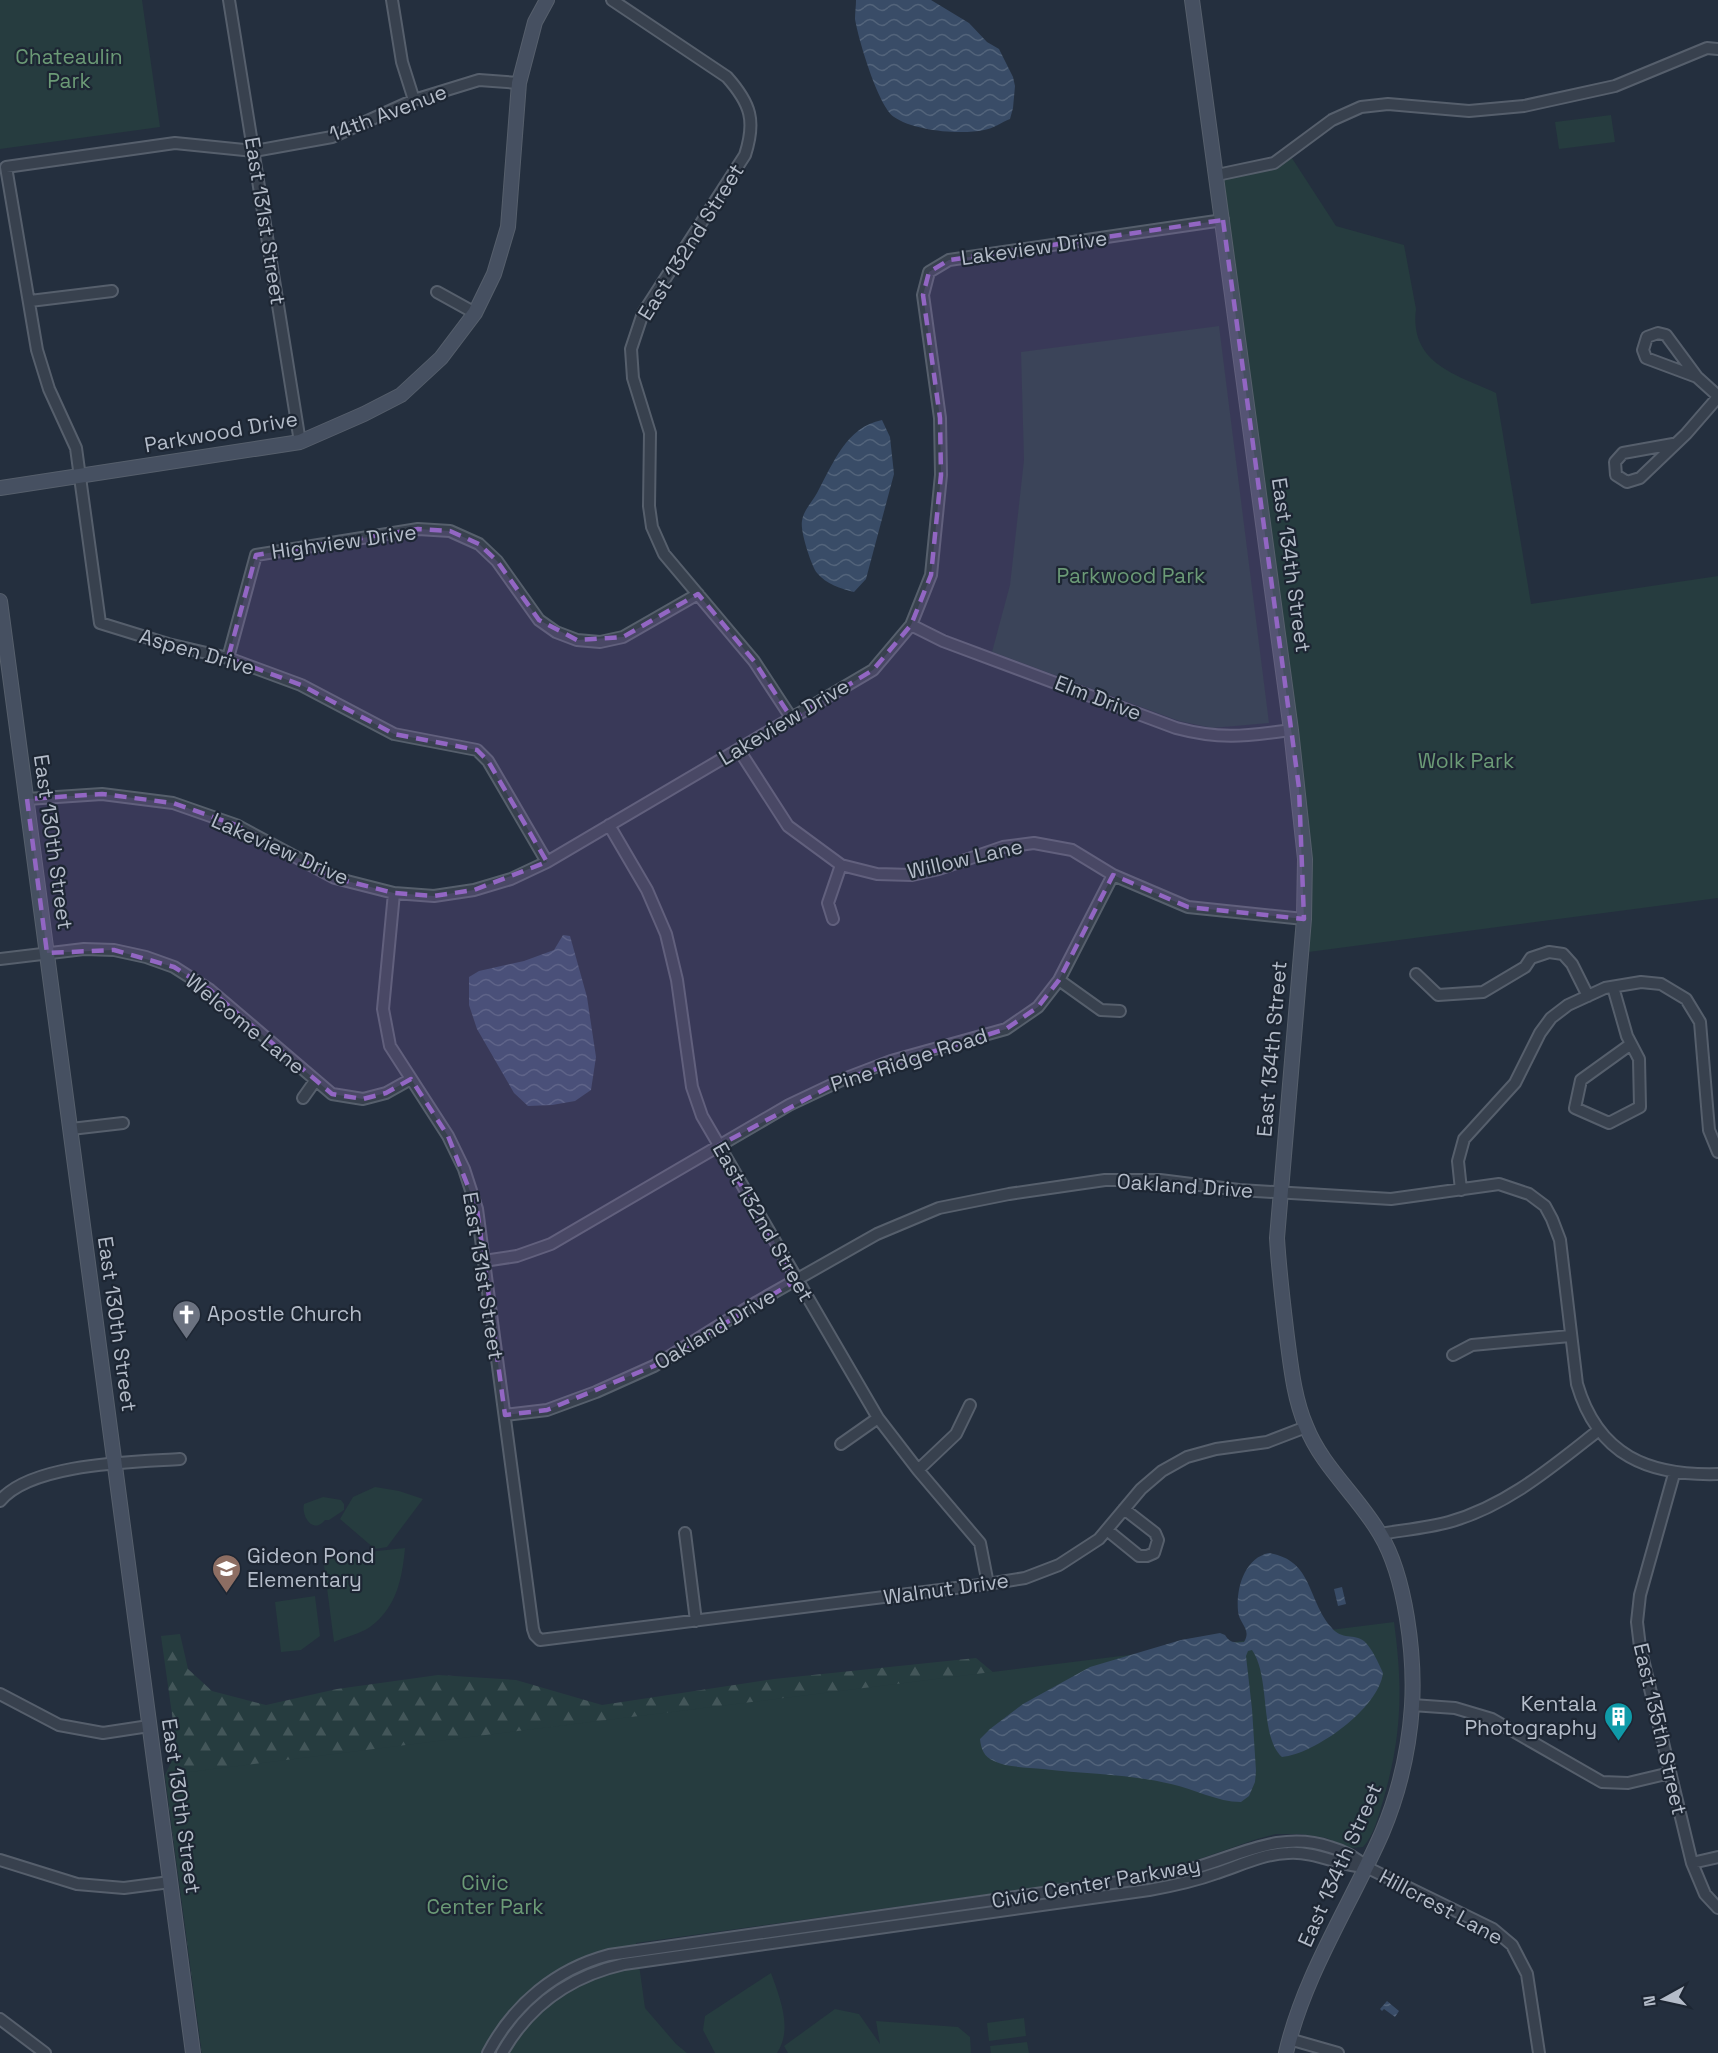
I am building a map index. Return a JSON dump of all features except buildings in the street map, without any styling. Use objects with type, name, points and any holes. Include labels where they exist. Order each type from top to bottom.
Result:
[{"type":"street","name":"East 131st Street","points":[[229,0],[300,442]]},
{"type":"street","points":[[392,0],[402,62],[414,100]]},
{"type":"street","name":"Parkwood Drive","points":[[0,488],[300,442],[364,414],[401,394],[441,358],[475,313],[494,274],[508,227],[519,82],[535,22],[547,0]]},
{"type":"street","name":"East 132nd Street","points":[[612,0],[728,77],[742,93],[750,114],[751,136],[745,155],[643,313],[631,349],[633,378],[650,433],[651,527],[664,554],[754,661],[792,719]]},
{"type":"street","name":"East 134th Street","points":[[1192,0],[1291,730],[1305,858],[1304,919],[1277,1238],[1279,1278],[1292,1378],[1306,1427],[1327,1462],[1380,1534],[1396,1573],[1407,1620],[1412,1666],[1412,1705],[1403,1772],[1390,1813],[1308,1986],[1288,2046]]},
{"type":"street","points":[[1217,175],[1274,163],[1332,120],[1361,107],[1388,104],[1469,111],[1524,106],[1616,86],[1707,48],[1718,49]]},
{"type":"street","name":"14th Avenue","points":[[6,167],[175,143],[254,151],[332,137],[414,100],[479,80],[519,82]]},
{"type":"street","name":"Aspen Drive","points":[[6,167],[37,350],[49,389],[76,448],[100,623],[168,644],[228,658],[301,684],[394,734],[477,750],[488,761],[547,862]]},
{"type":"street","name":"Lakeview Drive","points":[[27,799],[102,794],[173,803],[236,825],[335,878],[394,893],[434,896],[474,890],[511,879],[547,862],[873,670],[911,625],[931,575],[941,475],[940,418],[923,295],[929,272],[949,260],[1223,220]]},
{"type":"street","points":[[30,302],[112,291]]},
{"type":"street","points":[[437,292],[475,313]]},
{"type":"street","points":[[1673,444],[1623,453],[1615,462],[1616,475],[1623,481],[1636,481],[1686,434],[1718,396],[1697,377],[1666,335],[1654,333],[1644,341],[1642,350],[1650,361],[1697,377]]},
{"type":"street","name":"Highview Drive","points":[[228,658],[256,555],[418,529],[450,531],[479,544],[497,561],[539,620],[556,632],[577,640],[600,642],[623,637],[698,594]]},
{"type":"street","name":"East 130th Street","points":[[0,601],[193,2053]]},
{"type":"street","name":"Elm Drive","points":[[911,625],[954,645],[1176,728],[1201,735],[1233,737],[1291,730]]},
{"type":"street","name":"Willow Lane","points":[[739,750],[788,826],[841,865],[877,874],[912,875],[939,869],[1003,847],[1034,843],[1072,850],[1113,875],[1188,907],[1304,919]]},
{"type":"street","name":"East 132nd Street","points":[[609,825],[647,890],[666,934],[677,980],[692,1087],[702,1116],[878,1418],[918,1470],[980,1543],[988,1584]]},
{"type":"street","points":[[833,919],[828,903],[841,865]]},
{"type":"street","name":"Pine Ridge Road","points":[[484,1261],[517,1257],[551,1244],[789,1105],[844,1079],[891,1061],[1006,1029],[1038,1007],[1059,980],[1113,875]]},
{"type":"street","name":"East 131st Street","points":[[394,893],[383,1009],[390,1046],[448,1136],[464,1170],[477,1209],[533,1629],[540,1640]]},
{"type":"street","name":"Welcome Lane","points":[[0,959],[84,949],[114,950],[146,957],[174,967],[210,990],[332,1094],[363,1099],[386,1094],[411,1079]]},
{"type":"street","points":[[1416,974],[1438,995],[1483,992],[1525,968],[1532,958],[1549,952],[1563,954],[1572,963],[1588,996]]},
{"type":"street","points":[[1059,980],[1101,1010],[1120,1011]]},
{"type":"street","points":[[1461,1190],[1458,1161],[1464,1139],[1515,1083],[1540,1033],[1551,1018],[1568,1005],[1588,996],[1613,987],[1641,982],[1661,984],[1686,999],[1700,1022],[1708,1131],[1718,1152]]},
{"type":"street","points":[[1613,987],[1627,1036],[1639,1059],[1640,1107],[1609,1123],[1575,1108],[1581,1080],[1631,1044]]},
{"type":"street","points":[[303,1098],[315,1081]]},
{"type":"street","points":[[70,1129],[123,1123]]},
{"type":"street","name":"Oakland Drive","points":[[505,1415],[547,1410],[596,1392],[644,1370],[877,1234],[939,1208],[1010,1194],[1104,1180],[1160,1180],[1239,1190],[1368,1200],[1391,1200],[1499,1184],[1529,1194],[1545,1206],[1552,1219],[1560,1240],[1577,1384],[1581,1398],[1599,1430],[1618,1450],[1635,1461],[1674,1474],[1718,1474]]},
{"type":"street","points":[[1453,1355],[1472,1345],[1570,1336]]},
{"type":"street","points":[[918,1470],[956,1434],[970,1405]]},
{"type":"street","points":[[841,1444],[878,1418]]},
{"type":"street","name":"Walnut Drive","points":[[540,1640],[1025,1578],[1059,1565],[1099,1539],[1141,1489],[1162,1471],[1187,1457],[1216,1449],[1267,1442],[1306,1427]]},
{"type":"street","points":[[1380,1534],[1449,1522],[1493,1506],[1529,1484],[1599,1430]]},
{"type":"street","points":[[2,1494],[45,1474],[115,1464],[180,1459]]},
{"type":"street","name":"East 135th Street","points":[[1674,1474],[1640,1595],[1637,1622],[1640,1647],[1692,1863],[1705,1894],[1718,1908]]},
{"type":"street","points":[[1107,1530],[1139,1556],[1147,1556],[1154,1552],[1158,1540],[1155,1533],[1125,1509]]},
{"type":"street","points":[[685,1533],[696,1621]]},
{"type":"street","points":[[0,1694],[59,1725],[103,1733],[150,1726]]},
{"type":"street","points":[[1412,1705],[1455,1708],[1492,1719],[1602,1782],[1628,1783],[1670,1773]]},
{"type":"street","name":"Civic Center Parkway","points":[[488,2053],[509,2020],[538,1990],[585,1963],[622,1952],[1154,1877],[1199,1867],[1257,1846],[1285,1841],[1304,1841],[1334,1848],[1355,1857],[1366,1867]]},
{"type":"street","name":"Civic Center Parkway","points":[[502,2053],[527,2017],[546,2000],[567,1985],[589,1974],[624,1964],[1139,1892],[1190,1881],[1260,1858],[1286,1853],[1312,1854],[1351,1866],[1366,1867]]},
{"type":"street","points":[[1692,1863],[1718,1857]]},
{"type":"street","points":[[0,1860],[77,1884],[124,1888],[170,1882]]},
{"type":"street","name":"Hillcrest Lane","points":[[1366,1867],[1493,1929],[1512,1945],[1527,1974],[1539,2053]]},
{"type":"street","points":[[0,2019],[45,2053]]},
{"type":"street","points":[[1288,2046],[1338,2053]]},
{"type":"highlighted area","points":[[1223,220],[1299,788],[1304,919],[1188,907],[1113,875],[1059,980],[1038,1007],[1006,1029],[844,1079],[718,1146],[797,1280],[654,1366],[547,1410],[505,1415],[477,1209],[448,1136],[411,1079],[386,1093],[363,1099],[332,1094],[210,990],[174,967],[114,950],[47,953],[27,799],[102,794],[173,803],[236,825],[335,878],[394,893],[434,896],[474,890],[547,862],[488,761],[477,750],[394,734],[301,685],[228,658],[256,555],[418,529],[450,531],[479,544],[497,561],[539,620],[577,640],[623,637],[698,594],[754,661],[792,719],[873,670],[911,625],[931,575],[941,475],[940,418],[923,295],[929,272],[949,260]]},
{"type":"green space","name":"Chateaulin Park","points":[[0,0],[142,0],[160,127],[0,149]]},
{"type":"green space","points":[[1611,115],[1615,142],[1559,149],[1555,122]]},
{"type":"green space","name":"Wolk Park","points":[[1288,152],[1336,226],[1404,245],[1420,343],[1439,365],[1496,393],[1531,604],[1718,576],[1718,898],[1301,953],[1305,859],[1217,175],[1274,163]]},
{"type":"green space","name":"Parkwood Park","points":[[1219,326],[1269,723],[1212,728],[1179,721],[992,652],[1010,585],[1024,460],[1021,352]]},
{"type":"green space","points":[[375,1487],[399,1491],[423,1499],[387,1547],[375,1549],[340,1519],[353,1497]]},
{"type":"green space","points":[[323,1497],[341,1500],[344,1510],[321,1524],[312,1525],[304,1514],[304,1504]]},
{"type":"green space","points":[[405,1548],[400,1581],[386,1611],[370,1627],[334,1642],[324,1565],[331,1556]]},
{"type":"green space","points":[[315,1596],[320,1636],[301,1650],[281,1652],[275,1602]]},
{"type":"green space","name":"Civic Center Park","points":[[1394,1622],[1399,1669],[1399,1712],[1394,1755],[1373,1831],[1363,1847],[1350,1848],[1326,1838],[1301,1834],[1276,1834],[1185,1864],[1154,1871],[636,1943],[645,2008],[676,2044],[687,2053],[202,2053],[165,1775]]},
{"type":"green space","points":[[180,1634],[188,1669],[212,1691],[266,1705],[337,1689],[438,1675],[516,1680],[602,1705],[774,1679],[976,1658],[1006,1683],[912,1865],[202,2053],[165,1775],[177,1750],[161,1636]]},
{"type":"green space","points":[[771,1973],[785,2024],[782,2044],[777,2053],[715,2053],[703,2030],[705,2016]]},
{"type":"green space","points":[[835,2009],[859,2014],[880,2044],[876,2021],[958,2027],[970,2037],[971,2053],[788,2053],[784,2046]]},
{"type":"green space","points":[[1024,2018],[1026,2036],[989,2041],[987,2023]]},
{"type":"green space","points":[[1027,2042],[1029,2053],[991,2053],[990,2046]]},
{"type":"water","points":[[856,0],[931,0],[969,23],[987,42],[999,49],[1013,77],[1015,86],[1010,119],[987,129],[963,132],[925,129],[894,117],[875,86],[864,55],[855,19]]},
{"type":"water","points":[[882,420],[890,437],[894,474],[866,579],[854,592],[829,583],[817,573],[806,548],[802,521],[842,448],[859,430]]},
{"type":"water","points":[[563,935],[570,936],[587,997],[596,1057],[591,1090],[575,1101],[528,1106],[514,1093],[477,1029],[469,1005],[469,977],[479,971],[524,961],[554,950]]},
{"type":"water","points":[[1269,1553],[1283,1557],[1302,1572],[1317,1605],[1331,1627],[1339,1634],[1364,1641],[1383,1673],[1379,1687],[1370,1700],[1343,1727],[1311,1748],[1282,1757],[1270,1735],[1258,1661],[1252,1650],[1248,1651],[1246,1656],[1256,1771],[1255,1782],[1249,1796],[1241,1802],[1223,1800],[1180,1786],[1139,1778],[1012,1766],[994,1761],[985,1755],[980,1739],[990,1729],[1023,1704],[1090,1667],[1181,1640],[1220,1633],[1233,1642],[1244,1642],[1247,1634],[1238,1611],[1240,1584],[1253,1561]]},
{"type":"water","points":[[1342,1587],[1346,1604],[1338,1606],[1334,1589]]},
{"type":"water","points":[[1387,2001],[1399,2011],[1395,2017],[1384,2009],[1382,2011],[1380,2009]]},
{"type":"place","name":"Apostle Church","points":[[186,1340]]},
{"type":"place","name":"Gideon Pond Elementary","points":[[226,1594]]},
{"type":"place","name":"Kentala Photography","points":[[1618,1742]]}]
